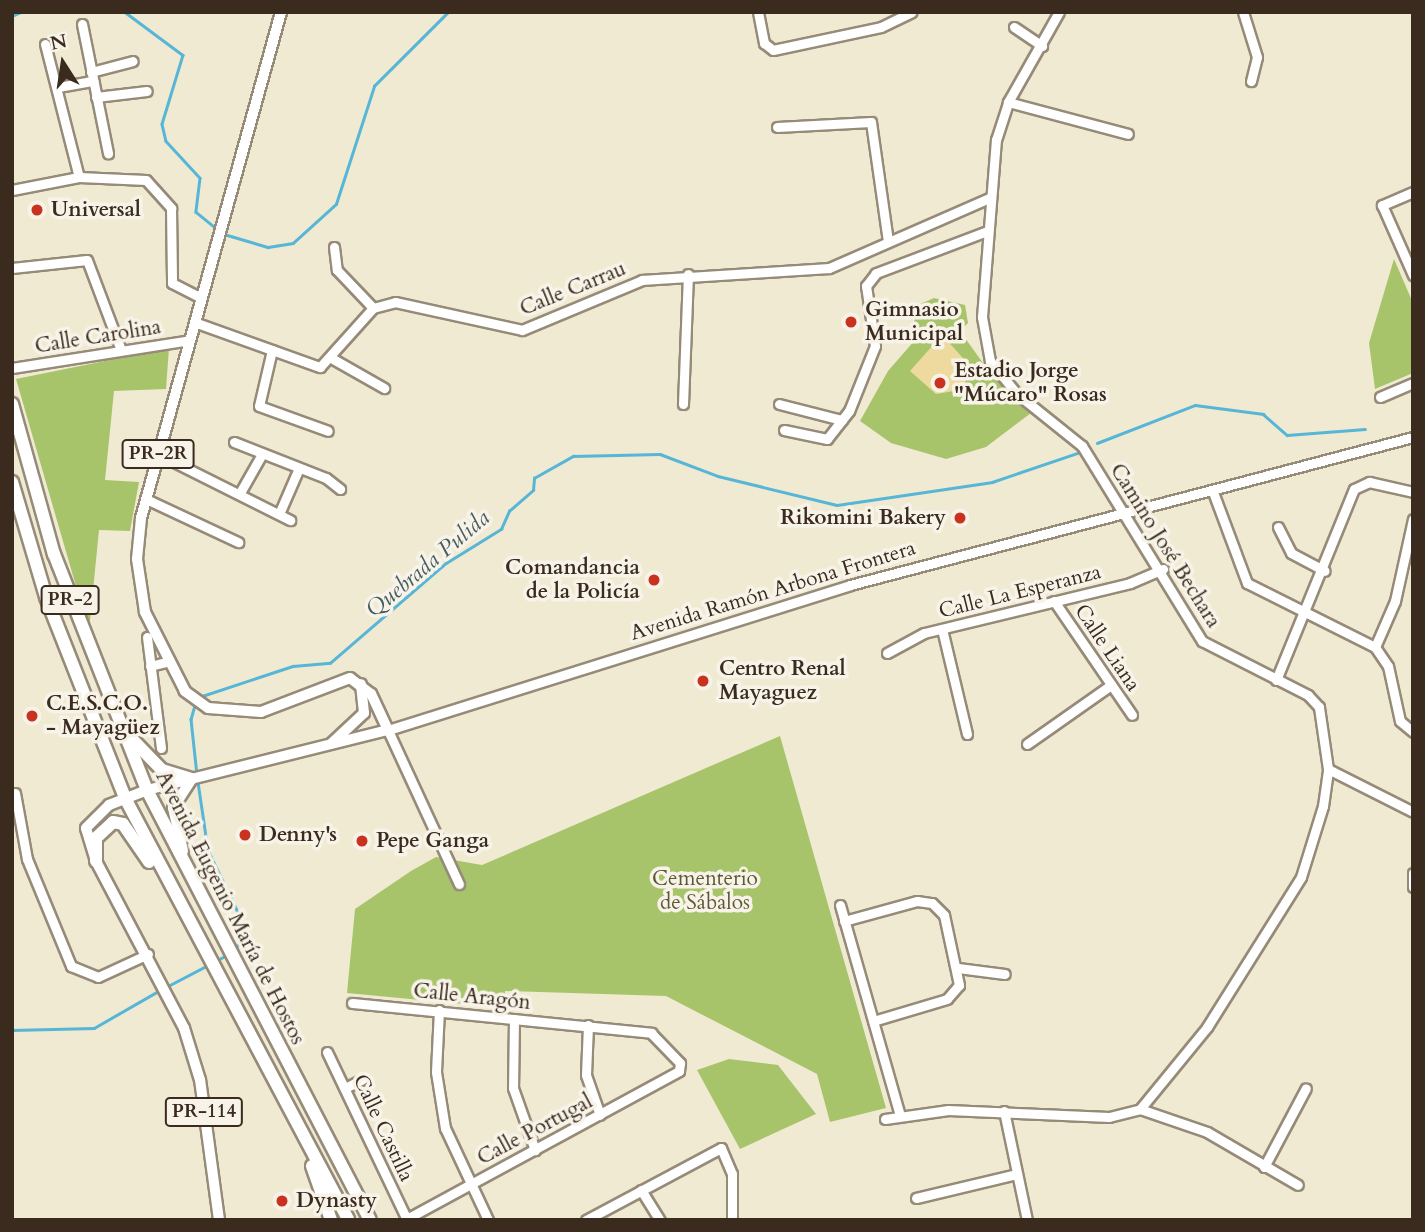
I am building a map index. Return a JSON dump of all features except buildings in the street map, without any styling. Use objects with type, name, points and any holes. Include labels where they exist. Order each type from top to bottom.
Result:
[{"type":"highway","name":"Avenida Eugenio María de Hostos","points":[[12,404],[54,555],[118,724],[147,790],[202,899],[370,1220]]},
{"type":"highway","name":"Avenida Eugenio María de Hostos","points":[[12,482],[46,597],[125,797],[171,894],[348,1220]]},
{"type":"highway","points":[[118,724],[162,770],[192,779]]},
{"type":"highway","points":[[96,861],[104,826],[123,824],[171,894]]},
{"type":"highway","points":[[298,1126],[331,1220]]},
{"type":"main road","name":"PR-2R","points":[[281,12],[212,245],[201,298],[146,499],[137,558],[145,612],[166,662],[185,691],[208,708],[261,712],[337,680],[361,684]]},
{"type":"main road","points":[[361,684],[388,730]]},
{"type":"main road","points":[[327,748],[364,713],[361,684]]},
{"type":"main road","name":"Avenida Ramón Arbona Frontera","points":[[147,790],[327,748],[388,730]]},
{"type":"main road","points":[[192,779],[173,808],[202,899]]},
{"type":"main road","name":"PR-114","points":[[147,790],[125,797],[86,828],[96,861],[148,954],[174,1009],[200,1080],[219,1220]]},
{"type":"street","points":[[758,12],[769,49],[889,24],[912,12]]},
{"type":"street","points":[[886,12],[889,24]]},
{"type":"street","points":[[1243,12],[1257,57],[1251,81]]},
{"type":"street","name":"Camino José Bechara","points":[[1056,13],[1042,46],[1008,102],[989,198],[982,317],[990,361],[1017,394],[1081,444],[1163,569],[1202,641],[1320,707],[1328,769],[1301,877],[1207,1027],[1140,1109]]},
{"type":"street","points":[[82,24],[108,153]]},
{"type":"street","points":[[1014,27],[1042,46]]},
{"type":"street","points":[[45,44],[79,177]]},
{"type":"street","points":[[58,87],[133,61]]},
{"type":"street","points":[[96,97],[147,91]]},
{"type":"street","points":[[1008,102],[1128,134]]},
{"type":"street","points":[[777,127],[871,122],[888,241]]},
{"type":"street","points":[[12,190],[79,177],[138,176],[152,184],[171,208],[172,283],[201,298]]},
{"type":"street","points":[[1413,192],[1382,205],[1410,261],[1413,275]]},
{"type":"street","name":"Calle Carrau","points":[[373,308],[395,302],[522,330],[642,280],[688,274],[799,273],[829,268],[989,198]]},
{"type":"street","points":[[784,430],[827,439],[842,420],[875,346],[866,286],[876,273],[987,231]]},
{"type":"street","points":[[194,322],[308,365],[333,359],[373,308],[337,270],[334,247]]},
{"type":"street","points":[[12,268],[87,260],[121,350]]},
{"type":"street","points":[[683,404],[688,274]]},
{"type":"street","name":"Calle Carolina","points":[[12,368],[190,340]]},
{"type":"street","points":[[272,350],[259,406],[328,431]]},
{"type":"street","points":[[333,359],[384,388]]},
{"type":"street","points":[[1380,397],[1413,383]]},
{"type":"street","points":[[779,404],[842,420]]},
{"type":"street","name":"Avenida Ramón Arbona Frontera","points":[[388,730],[850,586],[1413,437]]},
{"type":"street","points":[[234,442],[299,468],[340,489]]},
{"type":"street","points":[[158,454],[241,491],[290,520]]},
{"type":"street","points":[[241,491],[262,454]]},
{"type":"street","points":[[279,514],[299,468]]},
{"type":"street","points":[[1276,680],[1307,615],[1354,489],[1369,482],[1413,492]]},
{"type":"street","points":[[1213,492],[1247,583],[1375,647],[1388,666],[1400,721],[1413,732]]},
{"type":"street","points":[[146,499],[168,503],[187,522],[237,542]]},
{"type":"street","points":[[1375,647],[1395,601],[1413,519]]},
{"type":"street","points":[[1278,527],[1291,553],[1325,570]]},
{"type":"street","name":"Calle La Esperanza","points":[[887,653],[942,629],[1054,601],[1163,569]]},
{"type":"street","name":"Calle Liana","points":[[1054,601],[1132,715]]},
{"type":"street","points":[[942,629],[967,734]]},
{"type":"street","points":[[147,637],[161,748]]},
{"type":"street","points":[[150,666],[166,662]]},
{"type":"street","points":[[1027,744],[1111,685]]},
{"type":"street","points":[[388,730],[459,884]]},
{"type":"street","points":[[1328,769],[1413,812]]},
{"type":"street","points":[[15,793],[27,859],[71,966],[98,977],[148,954]]},
{"type":"street","points":[[1413,873],[1413,886]]},
{"type":"street","points":[[844,921],[932,903],[944,915],[958,968],[958,985],[947,999],[873,1021]]},
{"type":"street","points":[[840,905],[900,1116]]},
{"type":"street","points":[[958,968],[1005,974]]},
{"type":"street","name":"Calle Aragón","points":[[352,1003],[650,1033],[668,1044],[679,1071]]},
{"type":"street","points":[[439,1010],[440,1101],[469,1185],[488,1220]]},
{"type":"street","points":[[514,1019],[513,1088],[535,1150]]},
{"type":"street","points":[[588,1025],[586,1075],[600,1115]]},
{"type":"street","name":"Calle Castilla","points":[[327,1052],[407,1219]]},
{"type":"street","name":"Calle Portugal","points":[[407,1219],[679,1071]]},
{"type":"street","points":[[345,1088],[363,1079]]},
{"type":"street","points":[[1264,1167],[1306,1088]]},
{"type":"street","points":[[885,1119],[1004,1111],[1109,1117],[1140,1109],[1207,1132],[1298,1185]]},
{"type":"street","points":[[1004,1111],[1027,1220]]},
{"type":"street","points":[[586,1220],[720,1148],[732,1174],[732,1220]]},
{"type":"street","points":[[916,1198],[1017,1174]]},
{"type":"street","points":[[641,1190],[660,1220]]},
{"type":"green space","points":[[1394,259],[1413,303],[1413,373],[1375,389],[1369,343]]},
{"type":"green space","name":"Estadio Jorge ''Múcaro'' Rosas","points":[[934,298],[965,305],[968,323],[960,331],[993,377],[1031,413],[986,447],[946,459],[891,443],[860,421],[888,371],[922,332],[914,323],[916,306]]},
{"type":"green space","points":[[169,348],[166,389],[114,391],[105,480],[139,482],[130,531],[99,530],[89,631],[16,379]]},
{"type":"green space","name":"Cementerio de Sábalos","points":[[780,736],[886,1108],[830,1122],[817,1074],[666,996],[505,991],[505,1008],[347,993],[355,909],[411,871],[436,857],[482,865]]},
{"type":"green space","points":[[729,1059],[778,1065],[816,1114],[740,1149],[697,1070]]},
{"type":"sand","points":[[942,335],[973,369],[960,390],[936,394],[910,371]]},
{"type":"waterway","points":[[12,16],[21,12]]},
{"type":"waterway","points":[[125,12],[183,55],[162,124],[166,141],[200,178],[196,212],[218,230]]},
{"type":"waterway","points":[[224,234],[268,247],[293,243],[336,204],[374,86],[448,12]]},
{"type":"waterway","name":"Quebrada Pulida","points":[[1097,443],[1195,405],[1263,414],[1287,435],[1365,429]]},
{"type":"waterway","name":"Quebrada Pulida","points":[[199,697],[293,666],[330,663],[446,563],[501,529],[509,511],[533,490],[534,478],[573,456],[660,454],[718,476],[837,505],[992,482],[1077,453]]},
{"type":"waterway","name":"Quebrada Pulida","points":[[196,702],[191,719],[197,775]]},
{"type":"waterway","name":"Quebrada Pulida","points":[[198,782],[208,850],[248,933],[234,951]]},
{"type":"waterway","name":"Quebrada Pulida","points":[[216,961],[228,954]]},
{"type":"waterway","name":"Quebrada Pulida","points":[[166,987],[210,964]]},
{"type":"waterway","name":"Quebrada Pulida","points":[[12,1030],[94,1028],[160,990]]},
{"type":"place","name":"Universal","points":[[37,210]]},
{"type":"place","name":"Gimnasio Municipal","points":[[851,322]]},
{"type":"place","name":"Estadio Jorge ''Múcaro'' Rosas","points":[[940,383]]},
{"type":"place","name":"Rikomini Bakery","points":[[960,518]]},
{"type":"place","name":"Comandancia de la Policía","points":[[654,580]]},
{"type":"place","name":"Centro Renal Mayaguez","points":[[703,681]]},
{"type":"place","name":"C.E.S.C.O. - Mayagüez","points":[[32,716]]},
{"type":"place","name":"Denny's","points":[[245,835]]},
{"type":"place","name":"Pepe Ganga","points":[[362,841]]},
{"type":"place","name":"Dynasty","points":[[282,1201]]}]
